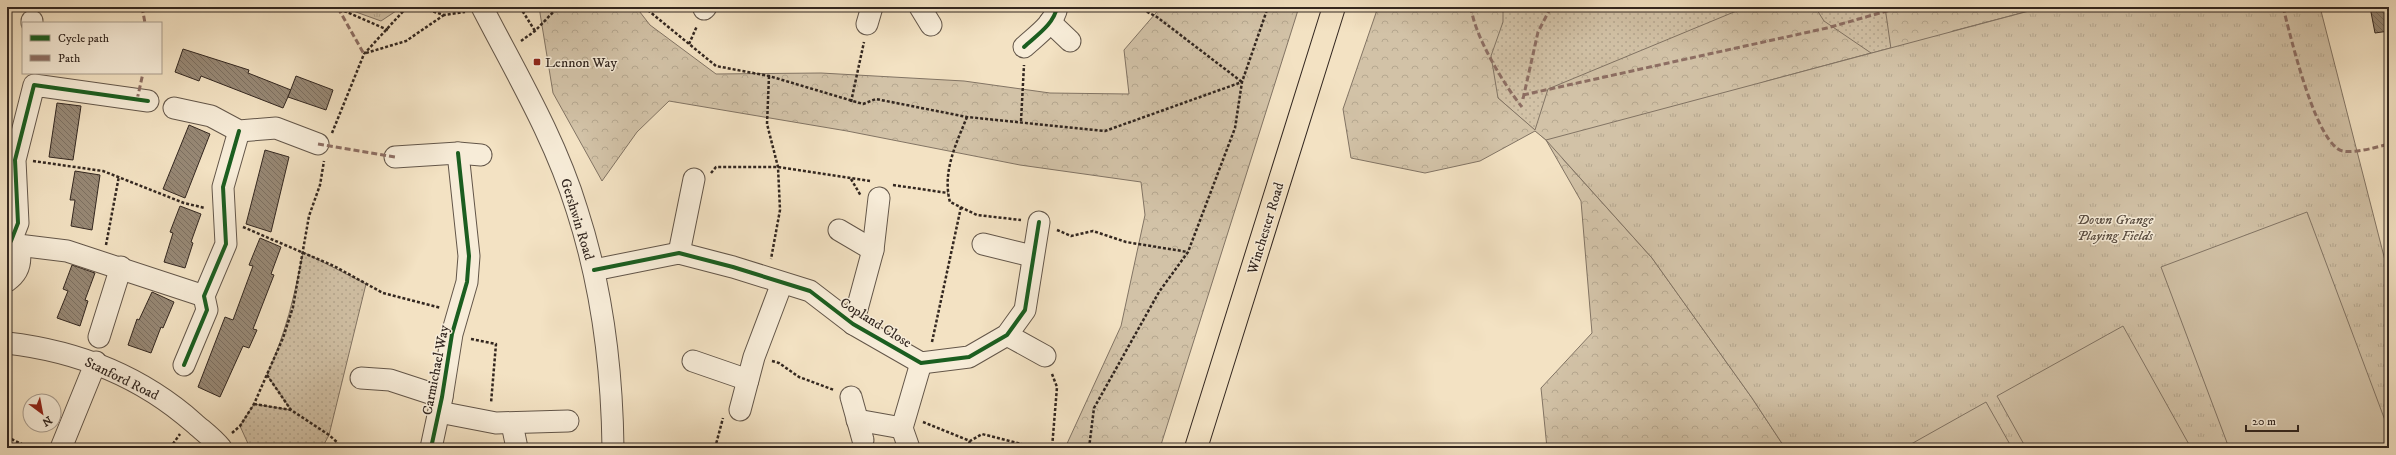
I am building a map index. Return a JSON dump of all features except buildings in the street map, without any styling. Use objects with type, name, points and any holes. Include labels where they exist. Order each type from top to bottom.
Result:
[{"type":"main road","name":"Winchester Road","points":[[1196,448],[1334,7]]},
{"type":"street","points":[[920,7],[931,25]]},
{"type":"street","name":"Gershwin Road","points":[[474,9],[547,134],[577,209],[594,270],[606,333],[612,379],[613,448]]},
{"type":"street","points":[[1024,47],[1054,15],[1070,41]]},
{"type":"street","points":[[7,282],[16,272],[21,258],[12,242],[18,222],[16,160],[33,79],[148,102]]},
{"type":"street","points":[[174,108],[211,116],[239,131],[276,128],[324,146]]},
{"type":"street","points":[[184,365],[207,310],[204,296],[226,244],[226,217],[223,187],[239,131]]},
{"type":"street","points":[[395,157],[458,153],[481,155]]},
{"type":"street","name":"Carmichael Way","points":[[431,448],[441,404],[452,334],[468,282],[469,256],[458,153]]},
{"type":"street","points":[[679,253],[693,186]]},
{"type":"street","name":"Copland Close","points":[[853,324],[873,250],[880,188]]},
{"type":"street","points":[[924,363],[968,357],[1007,335],[1025,310],[1032,256],[1039,222]]},
{"type":"street","points":[[839,230],[873,250]]},
{"type":"street","points":[[12,242],[67,251],[111,264],[204,296]]},
{"type":"street","points":[[983,244],[1032,256]]},
{"type":"street","name":"Copland Close","points":[[594,270],[679,253],[810,291],[853,324],[924,363],[904,421]]},
{"type":"street","points":[[99,337],[111,264]]},
{"type":"street","points":[[740,410],[775,280]]},
{"type":"street","points":[[1007,335],[1045,356]]},
{"type":"street","name":"Stanford Road","points":[[7,343],[33,346],[96,362],[155,391],[219,446]]},
{"type":"street","points":[[693,361],[748,380]]},
{"type":"street","points":[[61,448],[96,362]]},
{"type":"street","name":"Carmichael Way","points":[[361,378],[390,380],[441,404],[496,423],[512,424],[541,420],[568,421]]},
{"type":"street","points":[[851,397],[863,440]]},
{"type":"street","points":[[857,420],[904,421],[909,448]]},
{"type":"street","points":[[512,424],[517,448]]},
{"type":"path","points":[[335,7],[388,30]]},
{"type":"path","points":[[219,446],[240,426],[254,404],[283,338],[293,307],[309,216],[320,185],[324,146],[364,54],[388,30],[407,7]]},
{"type":"path","points":[[419,7],[444,15]]},
{"type":"path","points":[[520,7],[534,31]]},
{"type":"path","points":[[521,42],[558,7]]},
{"type":"path","points":[[644,7],[716,66],[769,76],[851,102],[862,104],[876,99],[967,117],[1021,121],[1105,131],[1242,82]]},
{"type":"path","points":[[1138,7],[1157,18],[1242,82]]},
{"type":"path","points":[[1088,448],[1094,408],[1159,292],[1188,252],[1235,128],[1242,82],[1268,7]]},
{"type":"path","points":[[364,54],[406,41],[444,15],[474,9]]},
{"type":"path","points":[[851,102],[870,16]]},
{"type":"path","points":[[1021,121],[1024,47]]},
{"type":"path","points":[[769,76],[767,124],[778,167],[780,210],[775,280]]},
{"type":"path","points":[[967,117],[947,173],[950,202],[977,215],[1039,222],[1072,236],[1093,230],[1126,242],[1188,252]]},
{"type":"path","points":[[16,160],[104,170],[184,203],[212,210],[243,227],[334,266],[383,293],[448,310]]},
{"type":"path","points":[[693,186],[716,167],[778,167],[880,188],[948,194]]},
{"type":"path","points":[[111,264],[119,176]]},
{"type":"path","points":[[924,363],[961,207]]},
{"type":"path","points":[[452,334],[496,344],[490,407]]},
{"type":"path","points":[[1045,356],[1057,387],[1052,448]]},
{"type":"path","points":[[754,357],[779,363],[799,377],[851,397]]},
{"type":"path","points":[[267,375],[291,410],[329,435],[338,443],[335,448]]},
{"type":"path","points":[[254,404],[291,410]]},
{"type":"path","points":[[714,448],[724,414],[740,410]]},
{"type":"path","points":[[904,421],[970,441]]},
{"type":"path","points":[[967,448],[970,441],[982,434],[1037,448]]},
{"type":"path","points":[[7,437],[30,448]]},
{"type":"green space","points":[[342,7],[402,7],[381,21]]},
{"type":"green space","points":[[539,7],[636,7],[650,25],[716,74],[821,73],[964,81],[1050,93],[1129,94],[1124,50],[1161,7],[1299,7],[1160,448],[1065,448],[1121,326],[1145,215],[1141,182],[1020,165],[847,131],[669,101],[637,132],[602,181],[553,93]]},
{"type":"green space","points":[[1378,7],[1503,7],[1503,22],[1491,56],[1498,98],[1535,130],[1548,89],[1746,7],[1815,7],[1824,21],[1871,53],[1767,81],[1562,158],[1652,258],[1752,398],[1785,448],[1547,448],[1541,388],[1592,333],[1581,201],[1546,140],[1535,131],[1480,161],[1425,173],[1351,158],[1343,109]]},
{"type":"green space","points":[[1441,7],[2044,7],[1546,140],[1498,98]]},
{"type":"green space","points":[[1885,7],[2044,7],[1953,31],[1893,63]]},
{"type":"green space","name":"Down Grange Playing Fields","points":[[2044,7],[2320,7],[2389,276],[2389,448],[1785,448],[1752,398],[1652,258],[1546,140]]},
{"type":"green space","points":[[2307,212],[2389,431],[2389,448],[2229,448],[2161,267]]},
{"type":"green space","points":[[303,252],[366,284],[329,435],[322,448],[250,448],[240,426],[254,404],[291,410],[267,375],[289,315]]},
{"type":"green space","points":[[2123,326],[2191,448],[2026,448],[1997,396]]},
{"type":"green space","points":[[1986,402],[2012,448],[1904,448]]},
{"type":"marked path","points":[[142,7],[145,22]]},
{"type":"marked path","points":[[1471,7],[1473,18],[1491,59],[1507,86],[1522,107]]},
{"type":"marked path","points":[[1523,99],[1538,32],[1551,7]]},
{"type":"marked path","points":[[1523,95],[1827,28],[1901,7]]},
{"type":"marked path","points":[[2283,7],[2304,83],[2320,124],[2329,139],[2338,149],[2348,152],[2389,144]]},
{"type":"marked path","points":[[338,8],[364,54]]},
{"type":"marked path","points":[[137,100],[143,74]]},
{"type":"marked path","points":[[318,144],[395,157]]},
{"type":"cycle path","points":[[1024,47],[1049,24],[1057,7]]},
{"type":"cycle path","points":[[11,241],[18,223],[15,160],[34,85],[148,101]]},
{"type":"cycle path","points":[[184,365],[207,310],[204,296],[226,244],[223,187],[239,131]]},
{"type":"cycle path","points":[[431,448],[442,397],[452,334],[467,282],[469,256],[458,153]]},
{"type":"cycle path","points":[[594,270],[679,253],[733,267],[810,291],[853,324],[921,363],[969,357],[1007,335],[1025,310],[1039,222]]},
{"type":"place","name":"Lennon Way","points":[[537,62]]}]
